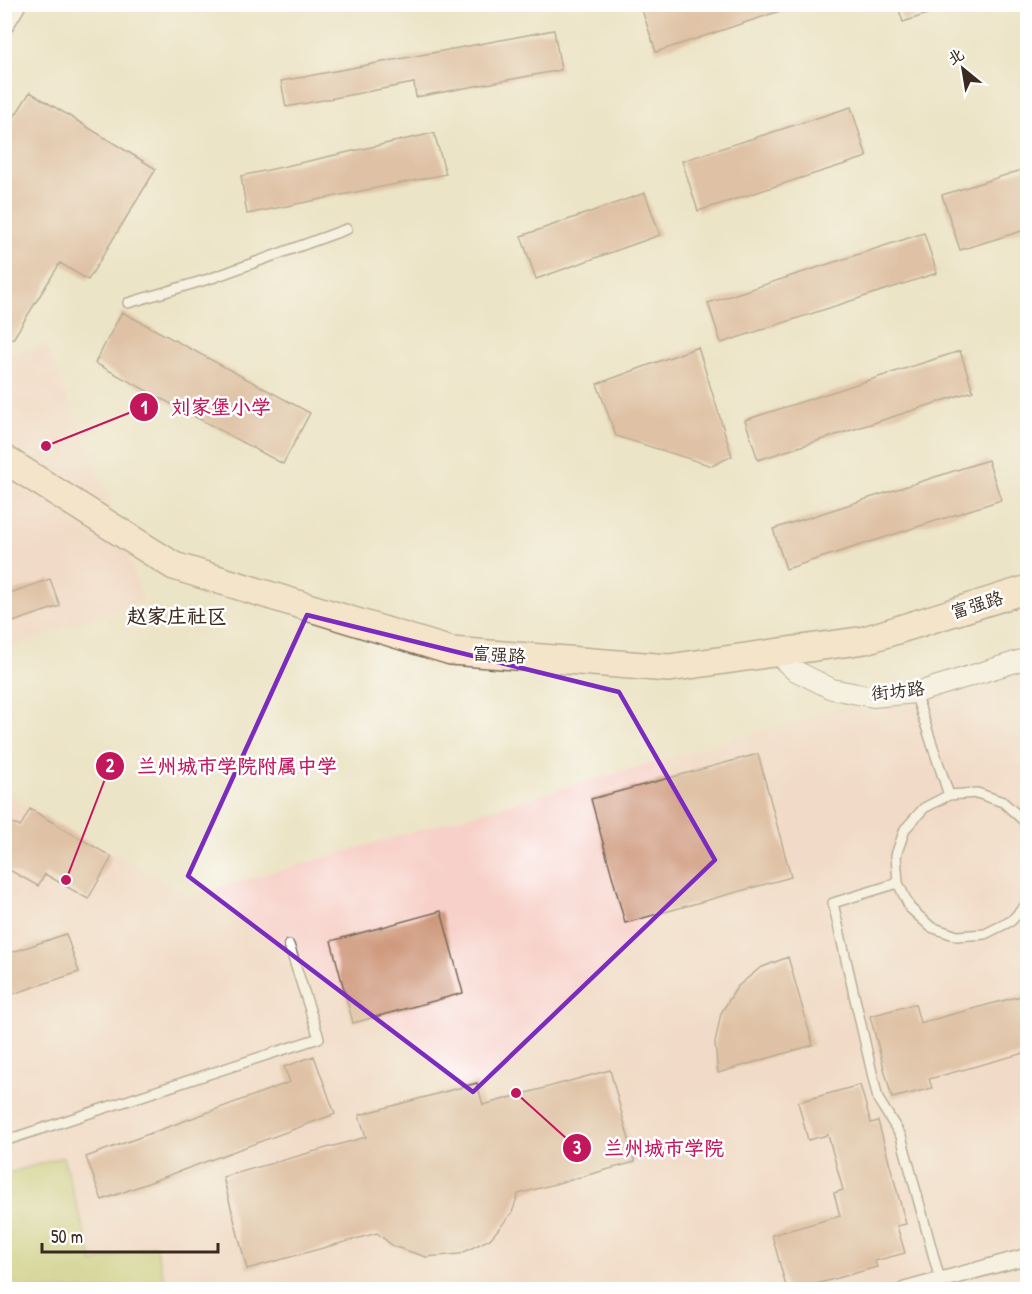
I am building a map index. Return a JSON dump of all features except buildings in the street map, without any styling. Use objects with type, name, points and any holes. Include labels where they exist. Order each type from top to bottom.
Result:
[{"type":"main road","name":"富强路","points":[[4,459],[174,566],[451,651],[669,668],[864,640],[1028,589]]},
{"type":"street","name":"街坊路","points":[[776,653],[794,670],[832,689],[873,697],[915,693],[1028,658]]},
{"type":"street","points":[[905,1290],[1028,1256]]},
{"type":"lane","points":[[4,34],[22,4]]},
{"type":"lane","points":[[128,303],[212,279],[347,229]]},
{"type":"lane","points":[[915,693],[949,795]]},
{"type":"lane","points":[[1028,827],[1003,802],[977,793],[949,795],[924,808],[905,829],[896,855],[898,883],[910,908],[931,927],[957,936],[986,934],[1011,921],[1028,903]]},
{"type":"lane","points":[[898,883],[832,903],[878,1099],[901,1136],[931,1284]]},
{"type":"lane","points":[[4,1141],[319,1038],[289,945]]},
{"type":"highlighted area","points":[[307,615],[619,692],[715,860],[473,1092],[188,876]]},
{"type":"shaded area","points":[[46,345],[123,536],[143,601],[5,649],[5,356]]},
{"type":"shaded area","points":[[1027,654],[1027,1289],[5,1289],[4,793],[191,896]]},
{"type":"green space","points":[[63,1157],[93,1262],[155,1245],[167,1289],[5,1289],[5,1174]]},
{"type":"place","name":"刘家堡小学","points":[[46,446]]},
{"type":"place","name":"兰州城市学院附属中学","points":[[66,880]]},
{"type":"place","name":"兰州城市学院","points":[[516,1093]]},
{"type":"district","name":"赵家庄社区","points":[[177,616]]}]
